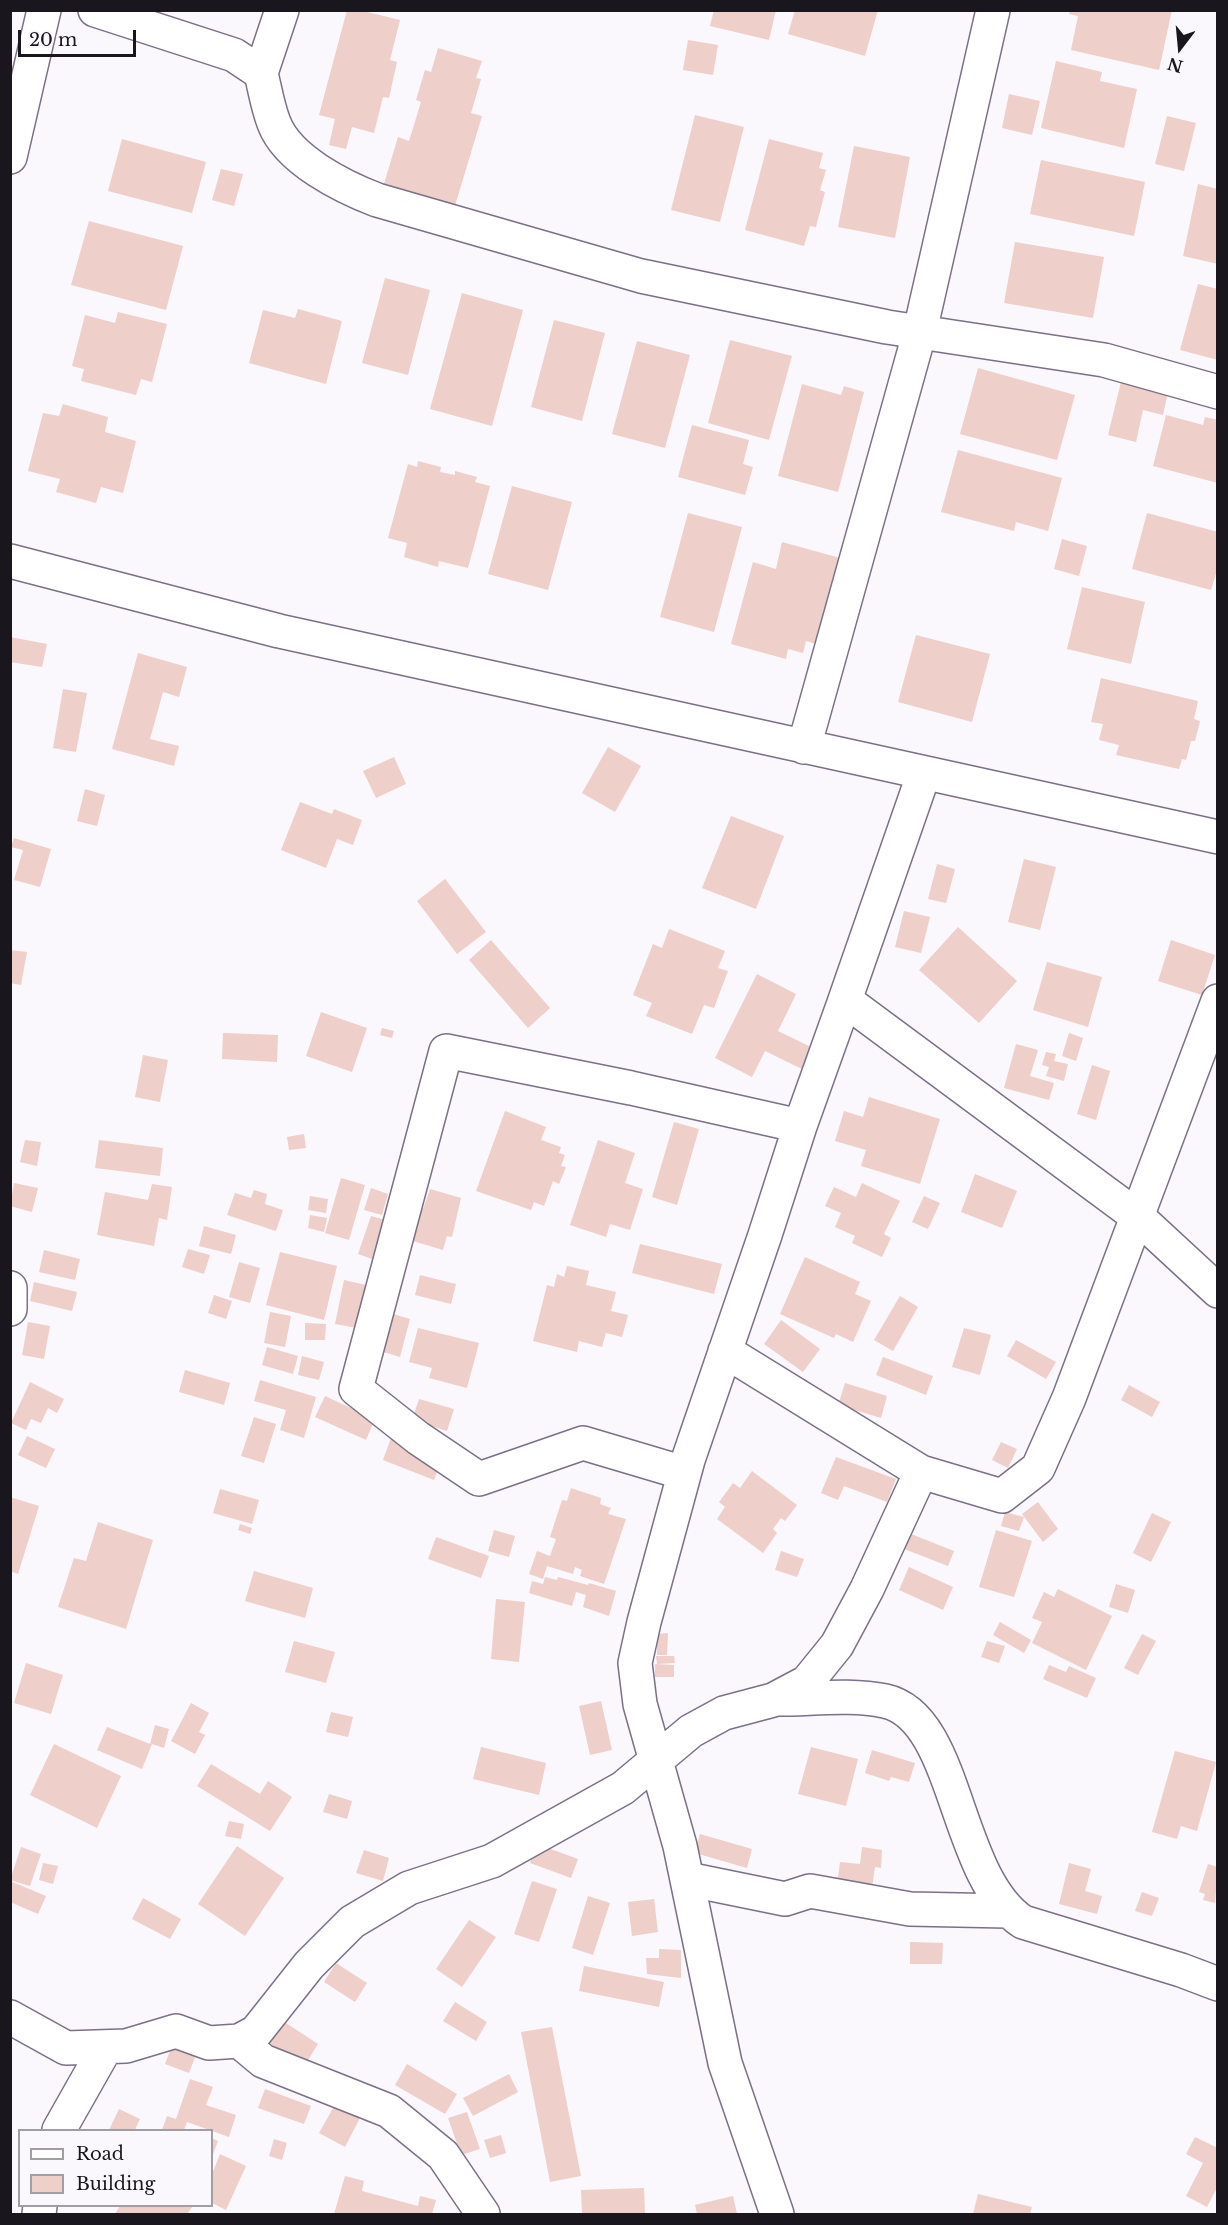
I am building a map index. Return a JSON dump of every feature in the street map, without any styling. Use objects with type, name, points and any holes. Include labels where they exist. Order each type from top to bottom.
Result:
[{"type":"street","points":[[10,157],[44,10]]},
{"type":"street","points":[[95,10],[234,55],[261,74]]},
{"type":"street","points":[[282,10],[261,74],[274,125],[291,148],[347,188],[377,200],[641,276],[920,332],[1104,360],[1218,392]]},
{"type":"street","points":[[804,747],[920,332],[993,10]]},
{"type":"street","points":[[10,561],[279,631],[1218,837]]},
{"type":"street","points":[[777,2214],[725,2063],[687,1879],[658,1761],[640,1704],[635,1664],[684,1473],[800,1126],[924,774]]},
{"type":"street","points":[[845,1000],[1138,1217],[1218,1291]]},
{"type":"street","points":[[725,1351],[921,1472],[1002,1496],[1038,1468],[1069,1398],[1218,1001]]},
{"type":"street","points":[[684,1473],[584,1443],[479,1479],[418,1438],[356,1389],[446,1051],[632,1088],[800,1126]]},
{"type":"street","points":[[10,1288],[10,1309]]},
{"type":"street","points":[[10,2017],[66,2048],[126,2046],[176,2031],[209,2043],[239,2041],[256,2032],[309,1965],[352,1922],[409,1888],[492,1861],[623,1788],[691,1731],[724,1713],[773,1700],[807,1682],[837,1645],[893,1538],[921,1472]]},
{"type":"street","points":[[773,1700],[842,1698],[886,1701],[911,1712],[929,1735],[942,1764],[972,1851],[988,1883],[1007,1911],[1023,1922],[1181,1970],[1218,1984]]},
{"type":"street","points":[[687,1879],[785,1899],[810,1891],[910,1909],[1007,1911]]},
{"type":"street","points":[[239,2041],[263,2061],[389,2111],[444,2155],[483,2214]]},
{"type":"street","points":[[60,2129],[106,2047]]},
{"type":"building","points":[[347,10],[359,10],[400,20],[390,60],[397,62],[389,98],[383,97],[374,133],[352,127],[346,149],[329,145],[335,119],[319,115]]},
{"type":"building","points":[[714,10],[776,10],[769,40],[710,26]]},
{"type":"building","points":[[795,10],[878,10],[865,56],[788,34]]},
{"type":"building","points":[[1070,10],[1172,10],[1159,70],[1071,50],[1078,16],[1069,14]]},
{"type":"building","points":[[688,40],[718,45],[713,75],[683,70]]},
{"type":"building","points":[[438,48],[482,61],[476,78],[481,79],[471,113],[482,116],[454,209],[383,187],[398,137],[409,141],[421,102],[416,100],[425,70],[431,72]]},
{"type":"building","points":[[1056,61],[1102,72],[1100,81],[1137,89],[1124,148],[1041,128]]},
{"type":"building","points":[[1009,94],[1040,101],[1032,135],[1002,128]]},
{"type":"building","points":[[695,115],[744,127],[720,222],[671,210]]},
{"type":"building","points":[[1167,116],[1196,123],[1184,171],[1155,164]]},
{"type":"building","points":[[122,139],[206,162],[192,213],[108,191]]},
{"type":"building","points":[[769,139],[823,153],[819,168],[826,170],[820,190],[825,192],[816,227],[810,226],[804,246],[745,230]]},
{"type":"building","points":[[854,146],[910,157],[895,238],[838,227]]},
{"type":"building","points":[[1041,160],[1145,182],[1134,236],[1030,214]]},
{"type":"building","points":[[221,169],[243,174],[234,206],[212,200]]},
{"type":"building","points":[[1198,184],[1218,189],[1218,264],[1183,256]]},
{"type":"building","points":[[89,221],[183,246],[166,310],[71,285]]},
{"type":"building","points":[[1015,242],[1104,257],[1093,318],[1004,303]]},
{"type":"building","points":[[385,278],[430,290],[408,375],[362,363]]},
{"type":"building","points":[[1198,284],[1218,289],[1218,360],[1180,350]]},
{"type":"building","points":[[462,293],[523,310],[492,426],[430,409]]},
{"type":"building","points":[[298,309],[342,321],[326,384],[249,363],[263,310],[295,318]]},
{"type":"building","points":[[118,312],[167,324],[152,382],[141,379],[136,395],[81,381],[84,369],[72,366],[85,315],[115,323]]},
{"type":"building","points":[[554,320],[605,333],[582,421],[531,407]]},
{"type":"building","points":[[730,340],[792,356],[769,440],[708,423]]},
{"type":"building","points":[[637,341],[690,355],[665,448],[612,434]]},
{"type":"building","points":[[978,368],[1075,395],[1057,460],[960,434]]},
{"type":"building","points":[[1122,378],[1169,388],[1163,415],[1143,410],[1136,442],[1108,435]]},
{"type":"building","points":[[802,384],[841,395],[844,386],[864,392],[838,492],[778,476]]},
{"type":"building","points":[[63,404],[108,417],[105,432],[136,441],[123,493],[101,487],[96,503],[56,492],[60,479],[28,471],[43,413],[59,416]]},
{"type":"building","points":[[1166,415],[1203,425],[1205,417],[1218,420],[1218,483],[1153,466]]},
{"type":"building","points":[[692,425],[749,440],[743,464],[753,467],[745,495],[678,477]]},
{"type":"building","points":[[958,450],[1062,478],[1048,531],[1016,522],[1014,531],[941,512]]},
{"type":"building","points":[[418,461],[441,467],[440,472],[455,475],[455,471],[477,477],[475,482],[490,486],[468,568],[439,561],[438,567],[404,557],[407,543],[388,538],[408,464],[417,467]]},
{"type":"building","points":[[512,486],[572,502],[548,590],[488,574]]},
{"type":"building","points":[[688,513],[742,527],[714,632],[660,617]]},
{"type":"building","points":[[1147,513],[1218,532],[1218,567],[1211,590],[1132,569]]},
{"type":"building","points":[[1062,539],[1087,546],[1079,576],[1054,569]]},
{"type":"building","points":[[782,542],[840,558],[823,646],[806,641],[803,653],[788,649],[786,659],[731,644],[753,562],[776,569]]},
{"type":"building","points":[[1082,587],[1145,602],[1131,664],[1067,649]]},
{"type":"building","points":[[916,635],[990,654],[972,722],[898,702]]},
{"type":"building","points":[[10,637],[47,644],[42,667],[10,662]]},
{"type":"building","points":[[138,653],[187,667],[179,697],[163,692],[150,739],[179,746],[174,766],[112,749]]},
{"type":"building","points":[[1101,678],[1198,701],[1194,719],[1200,721],[1195,741],[1191,741],[1186,760],[1182,759],[1179,769],[1116,755],[1119,745],[1099,740],[1103,724],[1091,722]]},
{"type":"building","points":[[63,689],[87,693],[76,752],[53,748]]},
{"type":"building","points":[[608,747],[641,766],[615,812],[582,793]]},
{"type":"building","points":[[394,757],[406,784],[376,798],[363,771]]},
{"type":"building","points":[[85,789],[105,795],[97,826],[77,821]]},
{"type":"building","points":[[300,802],[332,814],[334,809],[362,820],[353,845],[337,839],[326,868],[281,850]]},
{"type":"building","points":[[731,816],[784,836],[756,909],[702,888]]},
{"type":"building","points":[[14,838],[51,849],[40,887],[14,880],[23,850],[11,847]]},
{"type":"building","points":[[1024,859],[1056,867],[1040,930],[1008,922]]},
{"type":"building","points":[[937,864],[955,869],[946,903],[928,899]]},
{"type":"building","points":[[445,879],[486,932],[457,954],[417,901]]},
{"type":"building","points":[[904,911],[930,917],[921,953],[895,947]]},
{"type":"building","points":[[958,927],[1017,981],[979,1023],[919,970]]},
{"type":"building","points":[[669,929],[725,951],[718,968],[728,971],[714,1008],[704,1005],[692,1034],[646,1016],[652,1003],[633,995],[653,944],[662,948]]},
{"type":"building","points":[[491,940],[550,1008],[528,1028],[469,960]]},
{"type":"building","points":[[1171,940],[1215,955],[1202,995],[1158,981]]},
{"type":"building","points":[[10,950],[27,952],[21,985],[10,983]]},
{"type":"building","points":[[1047,962],[1102,977],[1088,1027],[1033,1010]]},
{"type":"building","points":[[757,974],[796,994],[778,1031],[815,1049],[804,1070],[765,1051],[752,1077],[715,1058]]},
{"type":"building","points":[[321,1012],[367,1028],[352,1072],[306,1056]]},
{"type":"building","points":[[382,1028],[394,1031],[392,1038],[380,1035]]},
{"type":"building","points":[[223,1033],[278,1035],[277,1062],[222,1059]]},
{"type":"building","points":[[1069,1033],[1083,1038],[1076,1061],[1062,1056]]},
{"type":"building","points":[[1016,1044],[1038,1050],[1030,1076],[1054,1083],[1049,1100],[1004,1088]]},
{"type":"building","points":[[1046,1052],[1056,1054],[1054,1061],[1068,1064],[1064,1081],[1046,1076],[1049,1067],[1042,1065]]},
{"type":"building","points":[[143,1055],[168,1060],[160,1102],[135,1097]]},
{"type":"building","points":[[1092,1065],[1110,1071],[1096,1120],[1077,1114]]},
{"type":"building","points":[[869,1097],[940,1119],[920,1184],[861,1166],[866,1150],[835,1141],[844,1111],[863,1117]]},
{"type":"building","points":[[505,1111],[546,1127],[541,1140],[561,1147],[559,1153],[565,1155],[561,1166],[566,1167],[559,1184],[553,1181],[544,1206],[534,1202],[531,1210],[476,1191]]},
{"type":"building","points":[[674,1122],[699,1129],[677,1205],[652,1197]]},
{"type":"building","points":[[304,1134],[306,1148],[289,1150],[287,1137]]},
{"type":"building","points":[[25,1140],[41,1142],[37,1166],[20,1162]]},
{"type":"building","points":[[99,1140],[163,1148],[160,1176],[95,1168]]},
{"type":"building","points":[[598,1140],[635,1153],[625,1183],[643,1189],[630,1230],[610,1224],[606,1237],[570,1225]]},
{"type":"building","points":[[975,1174],[1017,1191],[1002,1228],[961,1212]]},
{"type":"building","points":[[341,1178],[365,1185],[349,1240],[325,1233]]},
{"type":"building","points":[[14,1183],[38,1188],[32,1212],[10,1206]]},
{"type":"building","points":[[862,1183],[900,1201],[884,1234],[891,1238],[882,1257],[852,1243],[855,1236],[835,1227],[841,1213],[825,1206],[834,1187],[856,1197]]},
{"type":"building","points":[[152,1184],[172,1187],[167,1220],[159,1218],[154,1246],[97,1235],[105,1192],[148,1200]]},
{"type":"building","points":[[371,1188],[388,1194],[382,1215],[364,1210]]},
{"type":"building","points":[[430,1189],[461,1198],[452,1237],[447,1236],[443,1250],[403,1238],[413,1205],[423,1209]]},
{"type":"building","points":[[254,1190],[267,1194],[265,1204],[283,1210],[276,1231],[227,1215],[235,1193],[251,1198]]},
{"type":"building","points":[[310,1196],[328,1199],[326,1213],[308,1210]]},
{"type":"building","points":[[924,1196],[940,1203],[928,1229],[912,1222]]},
{"type":"building","points":[[310,1215],[327,1218],[324,1232],[308,1228]]},
{"type":"building","points":[[371,1216],[385,1220],[372,1259],[358,1254]]},
{"type":"building","points":[[204,1226],[236,1235],[231,1254],[199,1246]]},
{"type":"building","points":[[640,1244],[722,1264],[714,1294],[632,1273]]},
{"type":"building","points":[[188,1249],[210,1255],[204,1274],[182,1267]]},
{"type":"building","points":[[44,1250],[80,1259],[75,1280],[39,1272]]},
{"type":"building","points":[[280,1252],[337,1266],[324,1320],[266,1305]]},
{"type":"building","points":[[805,1257],[860,1282],[855,1294],[871,1301],[853,1342],[836,1334],[834,1338],[780,1314]]},
{"type":"building","points":[[239,1262],[260,1268],[250,1303],[229,1297]]},
{"type":"building","points":[[567,1266],[589,1271],[586,1285],[616,1292],[611,1311],[628,1315],[622,1337],[606,1333],[602,1347],[579,1341],[577,1352],[533,1341],[547,1285],[554,1287],[557,1274],[564,1277]]},
{"type":"building","points":[[420,1275],[456,1284],[451,1304],[415,1295]]},
{"type":"building","points":[[344,1280],[366,1285],[357,1328],[335,1324]]},
{"type":"building","points":[[34,1282],[77,1292],[72,1311],[30,1301]]},
{"type":"building","points":[[214,1295],[232,1301],[226,1319],[208,1313]]},
{"type":"building","points":[[900,1296],[918,1307],[893,1351],[874,1340]]},
{"type":"building","points":[[270,1312],[291,1316],[285,1347],[264,1343]]},
{"type":"building","points":[[390,1313],[410,1319],[400,1357],[380,1351]]},
{"type":"building","points":[[781,1320],[820,1349],[803,1372],[764,1344]]},
{"type":"building","points":[[28,1322],[50,1326],[44,1359],[22,1355]]},
{"type":"building","points":[[305,1323],[326,1324],[325,1340],[305,1340]]},
{"type":"building","points":[[418,1328],[479,1343],[467,1388],[429,1378],[432,1368],[409,1362]]},
{"type":"building","points":[[964,1328],[991,1335],[980,1375],[952,1367]]},
{"type":"building","points":[[1016,1340],[1056,1362],[1046,1379],[1007,1356]]},
{"type":"building","points":[[267,1347],[298,1356],[293,1374],[262,1365]]},
{"type":"building","points":[[302,1356],[324,1362],[319,1380],[298,1375]]},
{"type":"building","points":[[883,1357],[933,1376],[926,1395],[876,1375]]},
{"type":"building","points":[[185,1370],[230,1383],[224,1405],[179,1392]]},
{"type":"building","points":[[260,1380],[316,1397],[304,1438],[280,1430],[286,1410],[254,1401]]},
{"type":"building","points":[[30,1382],[64,1399],[57,1413],[48,1408],[41,1423],[31,1419],[26,1430],[11,1423]]},
{"type":"building","points":[[845,1383],[887,1396],[881,1418],[838,1405]]},
{"type":"building","points":[[1129,1385],[1160,1402],[1152,1417],[1121,1400]]},
{"type":"building","points":[[325,1396],[375,1419],[366,1440],[315,1417]]},
{"type":"building","points":[[419,1399],[454,1409],[447,1431],[412,1420]]},
{"type":"building","points":[[254,1417],[276,1424],[264,1463],[241,1456]]},
{"type":"building","points":[[27,1436],[55,1449],[46,1468],[18,1455]]},
{"type":"building","points":[[391,1438],[442,1459],[434,1480],[383,1460]]},
{"type":"building","points":[[1001,1442],[1017,1449],[1008,1468],[992,1460]]},
{"type":"building","points":[[836,1457],[896,1479],[887,1502],[844,1486],[838,1500],[821,1493]]},
{"type":"building","points":[[752,1471],[797,1505],[785,1521],[781,1518],[773,1529],[777,1533],[763,1553],[717,1519],[725,1507],[719,1502],[733,1483],[740,1488]]},
{"type":"building","points":[[571,1488],[601,1498],[600,1504],[611,1508],[608,1514],[626,1519],[604,1584],[580,1576],[582,1570],[575,1567],[573,1574],[547,1566],[543,1579],[529,1574],[537,1551],[550,1556],[556,1539],[550,1537],[562,1500],[567,1501]]},
{"type":"building","points":[[220,1489],[259,1500],[252,1524],[213,1513]]},
{"type":"building","points":[[10,1497],[39,1506],[18,1574],[10,1571]]},
{"type":"building","points":[[1038,1502],[1058,1529],[1043,1542],[1022,1514]]},
{"type":"building","points":[[1005,1512],[1024,1517],[1019,1531],[1001,1526]]},
{"type":"building","points":[[1152,1513],[1171,1522],[1151,1562],[1133,1553]]},
{"type":"building","points":[[98,1522],[153,1540],[126,1629],[58,1607],[74,1558],[86,1561]]},
{"type":"building","points":[[240,1524],[252,1528],[250,1534],[238,1530]]},
{"type":"building","points":[[494,1530],[515,1536],[509,1557],[488,1551]]},
{"type":"building","points":[[996,1530],[1032,1541],[1014,1597],[979,1587]]},
{"type":"building","points":[[906,1532],[954,1551],[948,1566],[899,1547]]},
{"type":"building","points":[[436,1537],[489,1556],[481,1578],[428,1559]]},
{"type":"building","points":[[781,1551],[804,1559],[797,1577],[775,1570]]},
{"type":"building","points":[[909,1567],[953,1587],[943,1610],[899,1590]]},
{"type":"building","points":[[254,1571],[313,1588],[305,1618],[245,1601]]},
{"type":"building","points":[[545,1577],[557,1580],[558,1577],[588,1585],[589,1583],[616,1591],[609,1616],[583,1607],[586,1595],[576,1592],[572,1606],[529,1593],[532,1581],[543,1584]]},
{"type":"building","points":[[1116,1584],[1135,1590],[1128,1613],[1109,1607]]},
{"type":"building","points":[[1058,1589],[1112,1616],[1086,1670],[1032,1643],[1042,1622],[1032,1618],[1044,1592],[1054,1597]]},
{"type":"building","points":[[496,1599],[525,1602],[519,1662],[491,1659]]},
{"type":"building","points":[[1000,1622],[1031,1640],[1024,1653],[993,1635]]},
{"type":"building","points":[[668,1633],[667,1655],[657,1655],[657,1634]]},
{"type":"building","points":[[1142,1634],[1156,1641],[1138,1675],[1124,1668]]},
{"type":"building","points":[[294,1641],[335,1652],[326,1683],[285,1672]]},
{"type":"building","points":[[987,1641],[1005,1646],[999,1663],[981,1657]]},
{"type":"building","points":[[656,1656],[674,1656],[675,1663],[657,1664]]},
{"type":"building","points":[[26,1663],[63,1675],[51,1714],[14,1703]]},
{"type":"building","points":[[655,1664],[674,1665],[674,1677],[655,1677]]},
{"type":"building","points":[[1049,1665],[1066,1672],[1069,1666],[1096,1678],[1087,1698],[1043,1679]]},
{"type":"building","points":[[601,1701],[612,1750],[590,1755],[579,1706]]},
{"type":"building","points":[[191,1703],[209,1713],[199,1732],[205,1735],[195,1754],[171,1741]]},
{"type":"building","points":[[331,1712],[353,1717],[348,1737],[326,1732]]},
{"type":"building","points":[[155,1725],[169,1729],[164,1748],[152,1744],[142,1769],[97,1750],[107,1727],[150,1744]]},
{"type":"building","points":[[54,1744],[121,1776],[97,1828],[30,1795]]},
{"type":"building","points":[[481,1747],[546,1763],[539,1795],[473,1779]]},
{"type":"building","points":[[811,1747],[858,1759],[846,1806],[798,1794]]},
{"type":"building","points":[[872,1750],[915,1763],[909,1782],[891,1777],[889,1781],[865,1773]]},
{"type":"building","points":[[1175,1751],[1216,1762],[1197,1831],[1181,1826],[1177,1839],[1152,1832]]},
{"type":"building","points":[[211,1764],[260,1794],[268,1781],[292,1797],[270,1831],[197,1786]]},
{"type":"building","points":[[329,1794],[352,1801],[347,1819],[323,1812]]},
{"type":"building","points":[[229,1821],[244,1824],[241,1839],[225,1836]]},
{"type":"building","points":[[700,1834],[752,1849],[747,1868],[695,1853]]},
{"type":"building","points":[[537,1844],[578,1859],[571,1878],[530,1863]]},
{"type":"building","points":[[237,1846],[284,1878],[245,1936],[198,1904]]},
{"type":"building","points":[[21,1847],[41,1854],[30,1886],[10,1880]]},
{"type":"building","points":[[862,1847],[882,1850],[881,1868],[875,1867],[872,1888],[837,1885],[840,1862],[860,1864]]},
{"type":"building","points":[[364,1850],[389,1858],[383,1881],[356,1873]]},
{"type":"building","points":[[43,1863],[58,1866],[53,1884],[39,1880]]},
{"type":"building","points":[[1069,1863],[1091,1869],[1085,1891],[1102,1896],[1097,1914],[1059,1904]]},
{"type":"building","points":[[1208,1864],[1218,1867],[1215,1903],[1203,1900],[1205,1894],[1199,1892]]},
{"type":"building","points":[[10,1881],[46,1896],[38,1914],[10,1902]]},
{"type":"building","points":[[532,1881],[557,1889],[539,1942],[514,1934]]},
{"type":"building","points":[[1142,1892],[1159,1898],[1152,1916],[1135,1911]]},
{"type":"building","points":[[588,1896],[610,1903],[593,1955],[572,1948]]},
{"type":"building","points":[[143,1898],[181,1919],[170,1939],[132,1919]]},
{"type":"building","points":[[654,1899],[658,1932],[632,1936],[628,1902]]},
{"type":"building","points":[[469,1920],[496,1937],[462,1987],[436,1969]]},
{"type":"building","points":[[910,1942],[943,1943],[942,1964],[910,1964]]},
{"type":"building","points":[[659,1949],[681,1950],[681,1978],[647,1974],[646,1958],[659,1958]]},
{"type":"building","points":[[336,1963],[367,1983],[355,2002],[324,1982]]},
{"type":"building","points":[[584,1966],[664,1982],[659,2007],[579,1991]]},
{"type":"building","points":[[455,2002],[487,2022],[476,2041],[443,2021]]},
{"type":"building","points":[[283,2021],[318,2044],[305,2065],[269,2043]]},
{"type":"building","points":[[552,2027],[581,2176],[550,2182],[521,2032]]},
{"type":"building","points":[[171,2048],[195,2057],[189,2073],[165,2064]]},
{"type":"building","points":[[407,2064],[457,2094],[445,2114],[395,2085]]},
{"type":"building","points":[[509,2074],[518,2092],[473,2116],[463,2098]]},
{"type":"building","points":[[190,2079],[213,2087],[206,2105],[236,2115],[229,2137],[213,2131],[213,2129],[187,2122],[184,2129],[162,2129],[167,2116],[176,2119]]},
{"type":"building","points":[[265,2089],[311,2106],[304,2124],[258,2108]]},
{"type":"building","points":[[337,2101],[362,2114],[345,2147],[319,2133]]},
{"type":"building","points":[[119,2109],[140,2119],[135,2129],[109,2129]]},
{"type":"building","points":[[467,2112],[480,2149],[461,2155],[448,2118]]},
{"type":"building","points":[[501,2135],[506,2153],[490,2158],[484,2140]]},
{"type":"building","points":[[1195,2137],[1218,2148],[1218,2186],[1207,2207],[1186,2196],[1203,2163],[1186,2154]]},
{"type":"building","points":[[213,2138],[218,2141],[213,2154]]},
{"type":"building","points":[[274,2139],[287,2143],[282,2160],[269,2156]]},
{"type":"building","points":[[220,2154],[246,2166],[226,2210],[213,2204],[213,2172]]},
{"type":"building","points":[[345,2176],[364,2181],[362,2191],[418,2206],[420,2196],[436,2200],[432,2214],[334,2214]]},
{"type":"building","points":[[644,2188],[645,2214],[582,2214],[581,2190]]},
{"type":"building","points":[[978,2194],[1032,2207],[1030,2214],[973,2214]]},
{"type":"building","points":[[733,2196],[737,2214],[697,2214],[695,2205]]},
{"type":"building","points":[[119,2207],[192,2207],[187,2214],[115,2214]]}]
